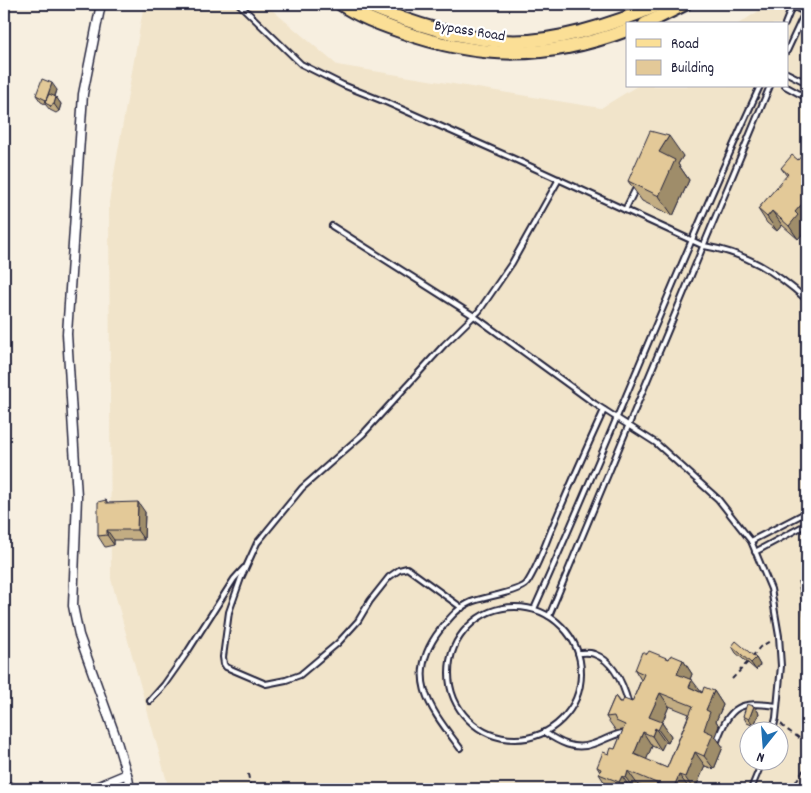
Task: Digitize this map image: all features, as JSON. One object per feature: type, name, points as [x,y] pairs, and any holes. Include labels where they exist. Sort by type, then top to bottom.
[{"type":"main road","name":"Bypass Road","points":[[341,4],[377,23],[416,37],[458,48],[497,53],[540,52],[572,48],[626,30]]},
{"type":"main road","name":"Bypass Road","points":[[365,4],[435,29],[501,41],[534,40],[580,32],[645,11],[660,4]]},
{"type":"main road","points":[[649,22],[685,4]]},
{"type":"street","points":[[102,4],[83,94],[67,334],[77,496],[72,606],[79,635],[114,732],[130,789]]},
{"type":"street","points":[[91,789],[127,774]]},
{"type":"street","points":[[4,785],[15,789]]},
{"type":"lane","points":[[238,4],[301,64],[343,85],[388,103],[704,246],[719,248],[751,259],[802,294],[807,300]]},
{"type":"lane","points":[[786,22],[793,5],[806,10],[788,49]]},
{"type":"lane","points":[[788,74],[807,83]]},
{"type":"lane","points":[[788,87],[807,98]]},
{"type":"lane","points":[[534,609],[571,527],[714,188],[759,88]]},
{"type":"lane","points":[[549,616],[769,88]]},
{"type":"lane","points":[[462,608],[407,568],[399,570],[389,577],[370,601],[358,621],[338,643],[300,675],[266,684],[226,667],[224,664],[223,658],[229,612],[257,543],[302,488],[363,434],[392,401],[479,312],[512,263],[558,179]]},
{"type":"lane","points":[[625,210],[638,185]]},
{"type":"lane","points":[[714,188],[725,194]]},
{"type":"lane","points":[[332,226],[474,316],[604,410],[656,443],[718,499],[751,542],[771,589],[779,636],[781,666],[776,718]]},
{"type":"lane","points":[[802,294],[807,293]]},
{"type":"lane","points":[[460,748],[435,715],[423,687],[425,655],[436,636],[454,613],[470,603],[495,594],[518,590],[525,586],[604,410]]},
{"type":"lane","points":[[751,542],[807,512]]},
{"type":"lane","points":[[755,552],[807,524]]},
{"type":"lane","points":[[150,700],[170,678],[234,579],[248,564]]},
{"type":"lane","points":[[511,606],[534,609],[549,616],[566,630],[577,648],[582,668],[580,690],[571,709],[557,725],[539,736],[518,740],[497,738],[477,729],[462,714],[451,695],[448,674],[450,653],[460,634],[475,619],[492,610],[511,606]]},
{"type":"lane","points":[[578,653],[592,653],[610,666],[623,684],[630,712]]},
{"type":"lane","points":[[717,741],[724,722],[744,705],[755,703],[777,706]]},
{"type":"lane","points":[[544,732],[568,746],[590,746],[622,733]]},
{"type":"lane","points":[[751,789],[759,770]]},
{"type":"path","points":[[732,679],[760,647],[779,636]]},
{"type":"path","points":[[776,718],[785,729],[801,738],[806,745],[807,754]]},
{"type":"path","points":[[791,789],[804,769],[807,760]]},
{"type":"path","points":[[248,774],[251,789]]},
{"type":"shaded area","points":[[144,4],[262,4],[271,9],[337,65],[601,108],[634,88],[788,88],[788,22],[741,22],[770,4],[807,4],[807,789],[169,789],[111,579],[109,202]]},
{"type":"building","points":[[42,79],[52,83],[46,100],[36,95]]},
{"type":"building","points":[[49,94],[56,97],[54,104],[51,106],[45,103]]},
{"type":"building","points":[[650,131],[669,136],[659,152],[675,160],[659,196],[628,181]]},
{"type":"building","points":[[807,149],[807,198],[795,212],[798,215],[789,226],[772,211],[767,217],[758,209],[788,174],[781,168],[792,155],[798,160]]},
{"type":"building","points":[[106,500],[106,503],[138,502],[137,530],[107,530],[107,535],[98,536],[98,502]]},
{"type":"building","points":[[807,580],[807,630],[798,582]]},
{"type":"building","points":[[736,641],[756,658],[751,663],[732,646]]},
{"type":"building","points":[[649,651],[669,659],[671,655],[683,660],[677,674],[692,680],[689,687],[702,693],[704,687],[714,691],[706,710],[710,712],[704,730],[713,734],[704,756],[695,752],[685,777],[679,775],[673,789],[659,789],[661,785],[628,771],[626,778],[622,776],[619,782],[599,774],[601,769],[597,767],[603,752],[609,754],[611,748],[615,749],[625,725],[616,721],[614,716],[606,717],[615,696],[619,702],[622,702],[624,699],[632,702],[644,674],[635,670],[642,652],[647,654]],"holes":[[[660,693],[693,706],[667,768],[634,754],[643,732],[652,736],[655,728],[658,730],[662,722],[649,717]]]},
{"type":"building","points":[[747,704],[754,706],[749,719],[743,716]]}]
